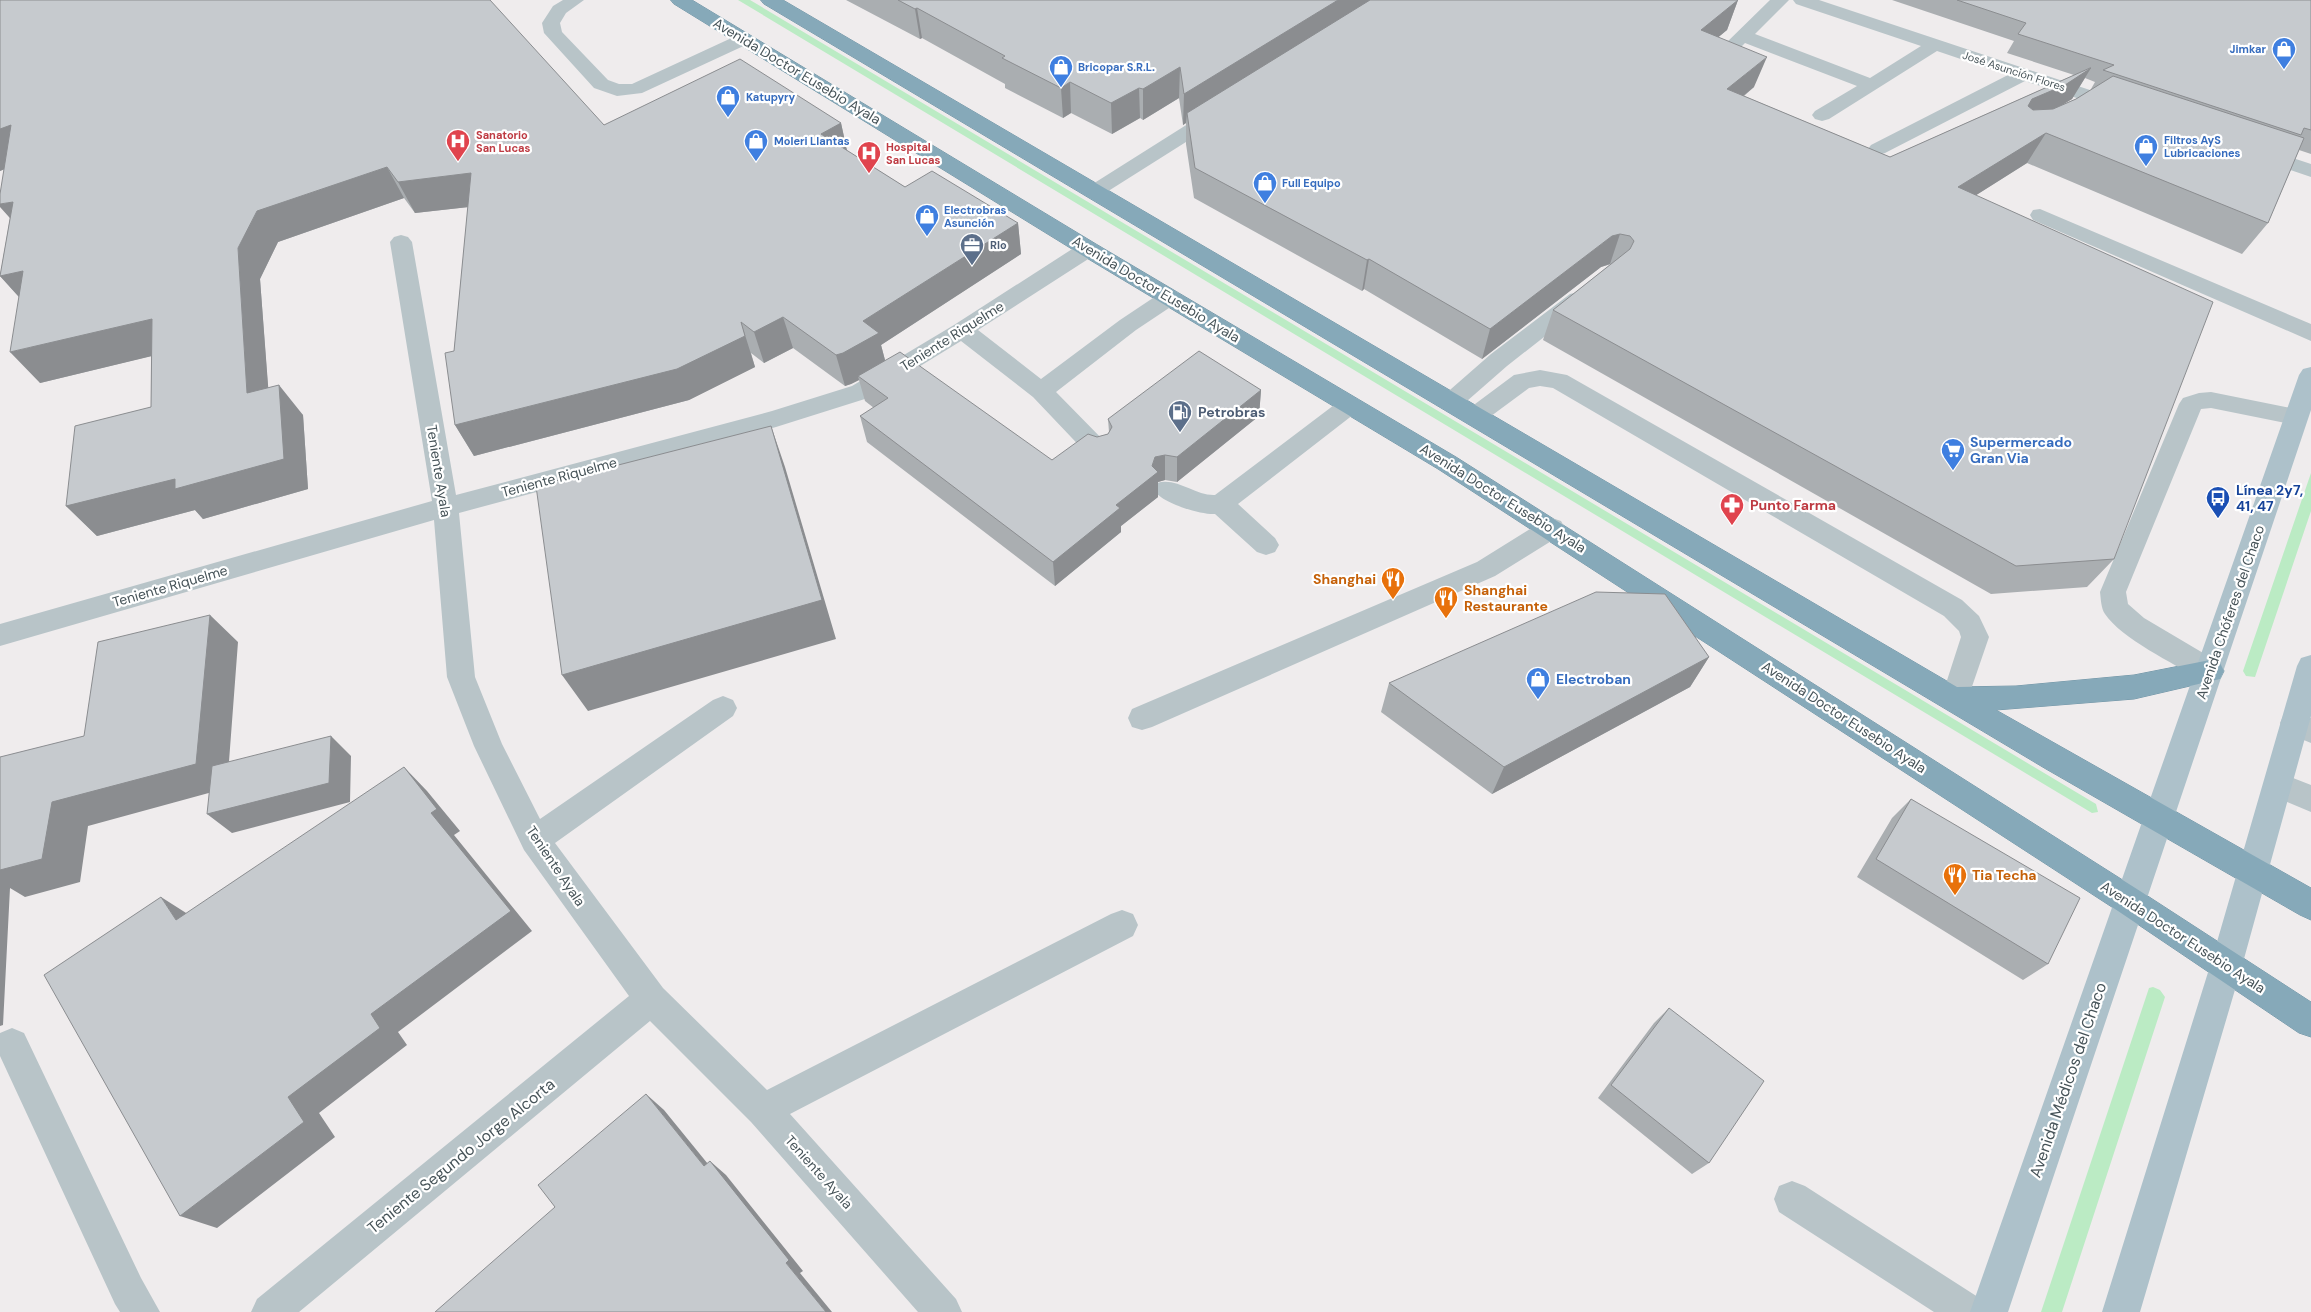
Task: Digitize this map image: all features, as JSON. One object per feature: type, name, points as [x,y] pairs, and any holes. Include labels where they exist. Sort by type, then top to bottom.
[{"type":"highway","name":"Avenida Doctor Eusebio Ayala","points":[[680,0],[1088,249],[1350,404],[1552,528],[2311,1021]]},
{"type":"highway","points":[[770,0],[2159,819],[2254,870],[2311,904]]},
{"type":"highway","points":[[1955,699],[2016,698],[2134,687],[2210,671]]},
{"type":"main road","name":"Avenida Chóferes del Chaco","points":[[2148,849],[2311,375]]},
{"type":"main road","points":[[2121,1312],[2226,966],[2278,785],[2303,727],[2311,666]]},
{"type":"main road","name":"Avenida Médicos del Chaco","points":[[1989,1312],[2148,849]]},
{"type":"street","points":[[575,0],[559,10],[551,23],[552,33],[601,84],[617,90],[635,89],[744,39]]},
{"type":"street","points":[[1721,56],[1780,0]]},
{"type":"street","name":"José Asunción Flores","points":[[1802,0],[2137,112]]},
{"type":"street","points":[[1743,36],[1872,85]]},
{"type":"street","points":[[1822,115],[1934,44]]},
{"type":"street","points":[[1878,148],[2024,74]]},
{"type":"street","points":[[2069,111],[2091,97]]},
{"type":"street","points":[[1095,191],[1230,106]]},
{"type":"street","points":[[2238,146],[2311,171]]},
{"type":"street","points":[[2040,215],[2311,333]]},
{"type":"street","name":"Teniente Ayala","points":[[401,242],[446,507],[461,677],[488,746],[535,840],[651,999],[763,1110],[943,1312]]},
{"type":"street","name":"Teniente Riquelme","points":[[0,635],[446,507],[776,419],[860,392],[962,330],[1088,249]]},
{"type":"street","points":[[1451,402],[1500,360],[1596,285]]},
{"type":"street","points":[[1042,391],[1128,325],[1170,297]]},
{"type":"street","points":[[962,330],[1042,391],[1100,451]]},
{"type":"street","points":[[1475,416],[1522,382],[1540,378],[1559,381],[1953,608],[1969,624],[1975,637],[1955,699]]},
{"type":"street","points":[[2210,671],[2134,626],[2115,608],[2113,592],[2191,404],[2199,400],[2211,400],[2296,417]]},
{"type":"street","points":[[1166,490],[1206,506],[1221,504],[1350,404]]},
{"type":"street","points":[[1221,504],[1266,544]]},
{"type":"street","points":[[1142,718],[1486,569],[1552,528]]},
{"type":"street","points":[[535,840],[723,708]]},
{"type":"street","points":[[2278,785],[2311,800]]},
{"type":"street","points":[[763,1110],[1122,925]]},
{"type":"street","name":"Teniente Segundo Jorge Alcorta","points":[[270,1312],[651,999]]},
{"type":"street","points":[[12,1045],[128,1291],[141,1312]]},
{"type":"street","points":[[1792,1198],[1968,1312]]},
{"type":"green space","points":[[738,0],[750,0],[2096,804],[2098,812],[2092,813]]},
{"type":"green space","points":[[2311,473],[2311,511],[2255,677],[2246,676],[2243,671]]},
{"type":"green space","points":[[2153,987],[2160,990],[2165,997],[2062,1312],[2041,1312],[2149,988]]},
{"type":"building","points":[[0,0],[490,0],[604,125],[740,59],[841,123],[821,134],[905,187],[932,171],[1018,223],[863,321],[879,333],[843,353],[836,355],[783,317],[754,332],[741,322],[745,336],[677,369],[455,425],[445,353],[454,351],[471,173],[398,182],[387,167],[257,211],[238,248],[247,393],[279,385],[284,459],[175,489],[175,479],[66,506],[75,426],[151,407],[152,319],[10,352],[23,271],[0,276],[13,202],[0,204],[11,125],[0,129]]},
{"type":"building","points":[[898,0],[1338,0],[1184,94],[1180,67],[1143,89],[1139,88],[1111,103],[1070,82],[1061,88],[1002,58],[1005,56],[917,8],[915,9]]},
{"type":"building","points":[[1370,0],[1738,0],[1701,30],[1767,57],[1727,89],[1890,157],[2090,68],[2065,85],[2032,99],[2028,106],[2033,110],[2053,109],[2076,99],[2113,76],[2304,138],[2268,223],[2046,133],[1958,187],[2213,302],[2114,559],[2016,566],[1553,310],[1630,249],[1634,241],[1630,236],[1620,234],[1612,236],[1490,329],[1369,259],[1367,260],[1195,168],[1187,113]]},
{"type":"building","points":[[1957,0],[2311,0],[2311,130],[2304,128],[2301,135],[2103,70],[2114,65],[2018,34],[2026,23]]},
{"type":"building","points":[[1199,351],[1261,390],[1177,457],[1165,455],[1155,457],[1152,466],[1158,472],[1116,505],[1120,508],[1053,562],[860,416],[888,398],[858,376],[900,352],[1052,460],[1088,434],[1097,437],[1108,434],[1112,427],[1108,419]]},
{"type":"building","points":[[771,426],[822,600],[562,675],[536,486]]},
{"type":"building","name":"Electroban","points":[[1596,592],[1665,594],[1709,657],[1504,767],[1389,683]]},
{"type":"building","points":[[210,615],[196,764],[52,802],[42,859],[0,870],[0,757],[84,736],[98,642]]},
{"type":"building","points":[[331,736],[329,783],[207,814],[212,766]]},
{"type":"building","points":[[404,767],[437,809],[431,813],[511,911],[371,1014],[380,1028],[288,1097],[304,1122],[180,1216],[44,975],[161,897],[176,920]]},
{"type":"building","points":[[1911,799],[2080,898],[2048,964],[1876,859]]},
{"type":"building","points":[[1669,1008],[1764,1081],[1709,1163],[1611,1085]]},
{"type":"building","points":[[646,1094],[704,1166],[710,1161],[789,1260],[786,1263],[826,1312],[435,1312],[555,1207],[538,1185]]},
{"type":"place","name":"Jimkar","points":[[2284,70]]},
{"type":"place","name":"Bricopar S.R.L.","points":[[1061,88]]},
{"type":"place","name":"Katupyry","points":[[728,118]]},
{"type":"place","name":"Sanatorio San Lucas","points":[[458,162]]},
{"type":"place","name":"Moleri Llantas","points":[[756,162]]},
{"type":"place","name":"Filtros AyS Lubricaciones","points":[[2146,167]]},
{"type":"place","name":"Hospital San Lucas","points":[[869,174]]},
{"type":"place","name":"Full Equipo","points":[[1265,204]]},
{"type":"place","name":"Electrobras Asunción","points":[[927,237]]},
{"type":"place","name":"RIo","points":[[972,266]]},
{"type":"place","name":"Petrobras","points":[[1180,433]]},
{"type":"place","name":"Supermercado Gran Via","points":[[1953,471]]},
{"type":"place","name":"Línea 2y7, 41, 47","points":[[2218,519]]},
{"type":"place","name":"Punto Farma","points":[[1732,526]]},
{"type":"place","name":"Shanghai","points":[[1393,600]]},
{"type":"place","name":"Shanghai Restaurante","points":[[1446,619]]},
{"type":"place","name":"Electroban","points":[[1538,700]]},
{"type":"place","name":"Tia Techa","points":[[1955,896]]}]
